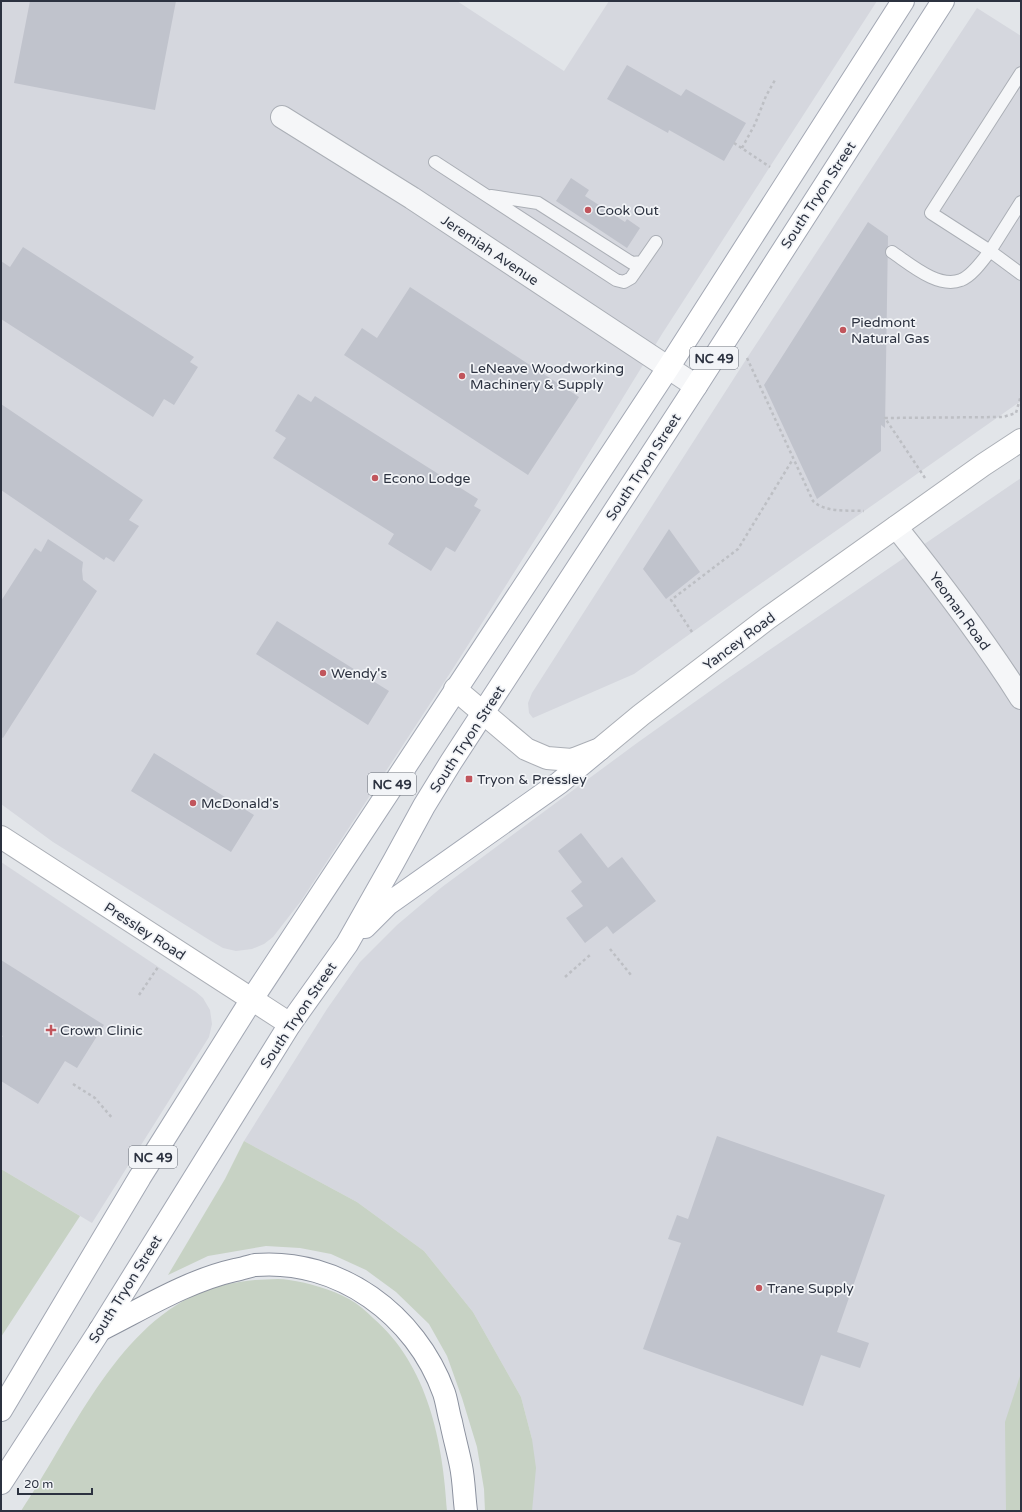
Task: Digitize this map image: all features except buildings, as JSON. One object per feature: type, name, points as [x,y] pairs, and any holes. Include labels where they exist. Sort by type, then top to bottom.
[{"type":"main road","name":"NC 49","points":[[1,1410],[136,1184],[252,999],[668,368],[903,1]]},
{"type":"main road","name":"South Tryon Street","points":[[1,1483],[100,1330],[290,1024],[347,944],[424,806],[483,713],[696,386],[943,1]]},
{"type":"main road","name":"Yancey Road","points":[[455,689],[526,749],[548,758],[572,760],[600,749],[768,618],[983,465],[1021,440]]},
{"type":"main road","points":[[347,944],[388,904],[559,783],[600,749]]},
{"type":"main road","name":"Pressley Road","points":[[1,837],[290,1024]]},
{"type":"main road","points":[[100,1330],[181,1289],[209,1277],[255,1266],[289,1265],[315,1270],[353,1285],[377,1301],[405,1327],[427,1358],[444,1393],[462,1467],[466,1511]]},
{"type":"street","name":"Jeremiah Avenue","points":[[282,117],[412,198],[696,386]]},
{"type":"street","name":"Yeoman Road","points":[[896,527],[940,582],[1001,666],[1021,698]]},
{"type":"lane","points":[[1021,74],[931,213],[990,251],[1021,274]]},
{"type":"lane","points":[[435,162],[616,280],[624,282],[631,278],[656,242]]},
{"type":"lane","points":[[486,195],[538,203],[632,263],[642,262]]},
{"type":"lane","points":[[892,252],[927,275],[942,282],[961,280],[976,269],[990,251],[1021,202]]},
{"type":"path","points":[[742,148],[755,124],[766,96],[775,80]]},
{"type":"path","points":[[734,143],[772,168]]},
{"type":"path","points":[[747,358],[813,501],[818,506],[825,508],[864,511]]},
{"type":"path","points":[[925,478],[885,418],[1003,417],[1016,413],[1021,395]]},
{"type":"path","points":[[692,632],[671,600],[738,549],[793,459]]},
{"type":"path","points":[[610,949],[631,975]]},
{"type":"path","points":[[565,977],[590,955]]},
{"type":"path","points":[[139,995],[158,967]]},
{"type":"path","points":[[73,1084],[95,1098],[113,1119]]},
{"type":"shaded area","points":[[1,1],[457,1],[564,71],[609,1],[877,1],[662,334],[557,505],[454,667],[301,901],[273,937],[264,944],[252,949],[236,951],[223,948],[53,842],[1,804]]},
{"type":"shaded area","points":[[977,8],[1021,36],[1021,401],[634,674],[533,718],[529,713],[528,703],[532,693],[747,358]]},
{"type":"shaded area","points":[[1021,478],[1021,1511],[532,1511],[532,1439],[521,1397],[473,1312],[424,1251],[357,1202],[244,1141],[327,1009],[360,962],[397,925],[442,887],[637,743],[727,679]]},
{"type":"shaded area","points":[[1,862],[196,992],[203,998],[210,1010],[212,1024],[209,1037],[92,1223],[1,1169]]},
{"type":"green space","points":[[244,1141],[357,1202],[424,1251],[473,1312],[521,1397],[532,1439],[536,1468],[532,1511],[485,1511],[484,1489],[477,1447],[447,1356],[429,1324],[396,1292],[366,1270],[331,1254],[300,1248],[266,1246],[208,1256],[168,1275],[225,1179]]},
{"type":"green space","points":[[1,1169],[80,1216],[1,1337]]},
{"type":"green space","points":[[255,1280],[289,1280],[335,1292],[356,1303],[392,1337],[407,1358],[420,1382],[429,1406],[441,1458],[447,1511],[21,1511],[96,1388],[118,1359],[142,1332],[169,1310],[199,1293],[227,1284]]},
{"type":"green space","points":[[1021,1373],[1021,1511],[1006,1511],[1005,1422]]},
{"type":"place","name":"Cook Out","points":[[588,210]]},
{"type":"place","name":"Piedmont Natural Gas","points":[[843,330]]},
{"type":"place","name":"LeNeave Woodworking Machinery & Supply","points":[[462,376]]},
{"type":"place","name":"Econo Lodge","points":[[375,478]]},
{"type":"place","name":"Wendy's","points":[[323,673]]},
{"type":"place","name":"Tryon & Pressley","points":[[469,779]]},
{"type":"place","name":"McDonald's","points":[[193,803]]},
{"type":"place","name":"Crown Clinic","points":[[51,1030]]},
{"type":"place","name":"Trane Supply","points":[[759,1288]]}]
